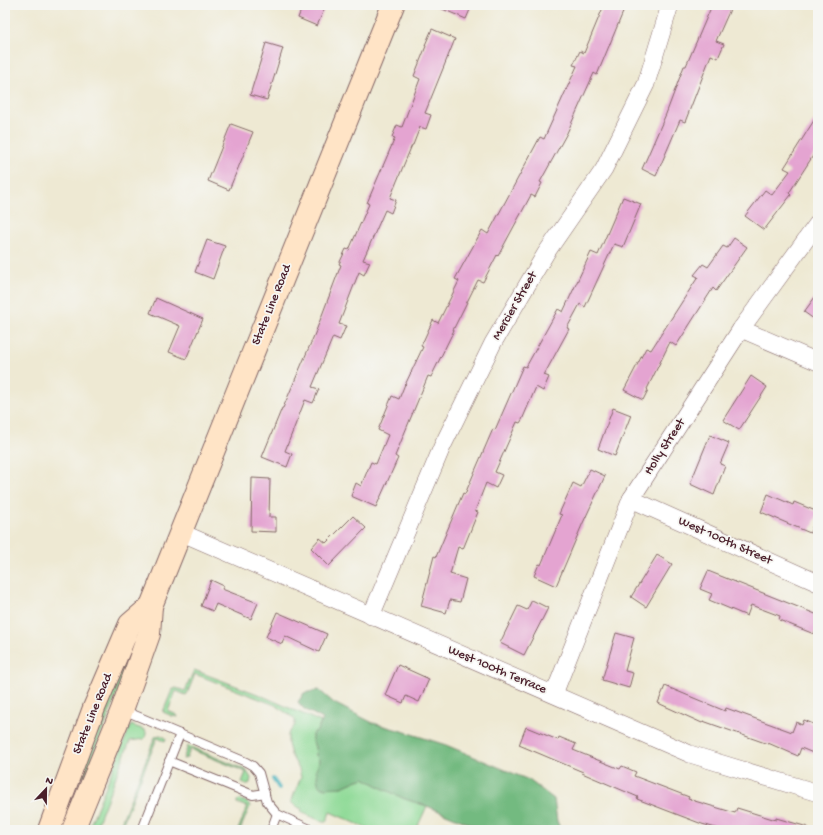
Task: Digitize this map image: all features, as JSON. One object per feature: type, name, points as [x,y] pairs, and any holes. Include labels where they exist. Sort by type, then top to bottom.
[{"type":"main road","name":"State Line Road","points":[[73,830],[122,710],[150,634],[151,606],[393,5]]},
{"type":"main road","name":"State Line Road","points":[[49,830],[94,708],[130,624],[151,606]]},
{"type":"street","name":"Mercier Street","points":[[371,616],[442,447],[493,343],[546,253],[604,169],[646,84],[670,5]]},
{"type":"street","name":"Holly Street","points":[[554,694],[631,499],[741,329],[818,223]]},
{"type":"street","points":[[741,329],[818,362]]},
{"type":"street","name":"West 100th Street","points":[[631,499],[818,583]]},
{"type":"street","name":"West 100th Terrace","points":[[180,532],[690,754],[818,793]]},
{"type":"lane","points":[[122,710],[253,766],[258,773],[267,802],[278,814],[312,830]]},
{"type":"lane","points":[[142,830],[180,734]]},
{"type":"lane","points":[[170,761],[254,795],[265,793]]},
{"type":"lane","points":[[271,830],[278,814]]},
{"type":"green space","points":[[137,631],[140,633],[85,777],[81,776],[87,754]]},
{"type":"green space","points":[[194,670],[260,695],[321,722],[317,731],[312,735],[316,755],[319,760],[316,770],[320,786],[342,787],[364,778],[405,799],[427,806],[416,830],[371,830],[330,812],[327,821],[323,822],[301,812],[302,809],[295,806],[291,802],[301,777],[299,769],[291,755],[288,744],[288,734],[295,725],[295,719],[275,705],[195,674],[186,695],[176,691],[168,711],[177,715],[178,717],[163,712],[172,690],[176,688],[185,691]]},
{"type":"green space","points":[[319,690],[334,703],[373,723],[446,745],[529,780],[554,799],[557,821],[561,830],[484,830],[427,806],[405,799],[364,778],[342,787],[321,788],[318,783],[316,770],[319,760],[316,755],[312,735],[317,731],[323,719],[304,709],[298,702],[304,693]]},
{"type":"green space","points":[[131,725],[145,730],[145,737],[144,739],[130,741],[95,830],[88,830],[129,729]]},
{"type":"green space","points":[[160,735],[166,738],[165,741],[157,738],[120,830],[118,830],[155,737]]},
{"type":"green space","points":[[188,746],[246,770],[251,778],[250,783],[246,785],[242,782],[246,772],[190,749],[187,758],[183,759]]},
{"type":"green space","points":[[240,800],[247,802],[250,806],[240,830],[238,830],[247,807],[237,803],[237,801]]},
{"type":"building","points":[[303,5],[326,5],[317,26],[298,18]]},
{"type":"building","points":[[433,5],[472,5],[466,19]]},
{"type":"building","points":[[604,5],[626,5],[597,75],[594,73],[567,133],[540,182],[542,183],[535,197],[531,195],[483,282],[478,280],[431,377],[428,376],[395,456],[398,458],[376,507],[351,496],[356,483],[361,486],[371,462],[376,464],[388,435],[378,430],[392,396],[399,399],[423,347],[421,346],[433,320],[438,323],[459,281],[455,279],[482,230],[488,234],[540,137],[544,139],[577,66],[573,65],[580,51],[584,53]]},
{"type":"building","points":[[712,5],[732,5],[716,41],[724,44],[718,58],[711,55],[685,122],[680,120],[656,176],[642,169],[666,114],[684,66],[686,66]]},
{"type":"building","points":[[432,29],[455,39],[425,113],[431,115],[426,129],[420,127],[390,198],[396,200],[391,213],[385,210],[363,260],[370,262],[364,275],[359,272],[339,324],[346,326],[340,340],[333,337],[312,387],[319,389],[313,403],[305,400],[285,451],[292,454],[287,467],[262,457],[316,331],[341,265],[339,264],[346,249],[349,250],[369,204],[367,203],[395,138],[392,137],[397,125],[402,127],[420,79],[414,76]]},
{"type":"building","points":[[266,43],[283,48],[267,100],[250,95]]},
{"type":"building","points":[[818,114],[818,148],[789,193],[791,195],[764,230],[745,216],[765,190],[772,195],[790,171],[784,168]]},
{"type":"building","points":[[231,124],[253,132],[229,190],[208,181]]},
{"type":"building","points":[[623,197],[641,204],[623,247],[614,244],[585,307],[580,304],[567,328],[569,329],[544,375],[549,377],[543,391],[536,387],[522,420],[520,423],[517,422],[495,472],[502,475],[496,488],[486,483],[475,511],[478,512],[463,549],[458,547],[450,574],[466,579],[460,602],[450,600],[446,613],[421,606],[434,556],[436,557],[463,493],[465,494],[493,429],[495,430],[523,366],[526,367],[558,309],[563,312],[591,252],[598,255]]},
{"type":"building","points":[[734,238],[747,247],[716,291],[713,288],[676,346],[670,342],[643,400],[624,390],[646,348],[651,350],[698,277],[694,275],[703,264],[708,267],[723,246],[727,248]]},
{"type":"building","points":[[207,240],[225,246],[213,279],[195,272]]},
{"type":"building","points":[[818,293],[818,322],[804,312]]},
{"type":"building","points":[[156,298],[203,319],[186,359],[169,352],[180,326],[150,313]]},
{"type":"building","points":[[751,376],[767,387],[739,430],[723,420]]},
{"type":"building","points":[[613,408],[631,415],[615,456],[598,449]]},
{"type":"building","points":[[710,435],[729,443],[720,464],[725,466],[714,495],[690,484]]},
{"type":"building","points":[[590,469],[605,476],[556,586],[534,576],[539,564],[541,565],[562,515],[559,514],[573,483],[581,487]]},
{"type":"building","points":[[252,478],[270,479],[269,517],[276,517],[276,532],[251,531]]},
{"type":"building","points":[[768,494],[793,505],[794,502],[818,512],[810,533],[761,512]]},
{"type":"building","points":[[353,516],[366,528],[329,566],[311,548],[320,538],[326,543]]},
{"type":"building","points":[[657,555],[672,564],[646,607],[631,597]]},
{"type":"building","points":[[708,571],[818,615],[818,624],[814,634],[779,620],[780,616],[751,605],[747,616],[709,600],[712,594],[700,589]]},
{"type":"building","points":[[211,580],[224,586],[222,589],[258,603],[251,619],[216,604],[213,611],[201,606]]},
{"type":"building","points":[[532,600],[548,608],[524,655],[500,643],[518,606],[527,610]]},
{"type":"building","points":[[277,612],[327,634],[319,652],[285,636],[282,644],[266,637]]},
{"type":"building","points":[[616,633],[634,638],[625,671],[633,673],[629,688],[602,680]]},
{"type":"building","points":[[398,665],[429,679],[419,702],[406,696],[403,703],[385,695]]},
{"type":"building","points":[[665,686],[725,711],[726,708],[792,732],[796,722],[802,725],[804,720],[818,726],[818,743],[813,753],[801,748],[798,756],[768,743],[703,721],[702,723],[658,703]]},
{"type":"building","points":[[526,727],[558,740],[559,737],[576,744],[573,750],[620,769],[622,766],[636,772],[634,776],[689,797],[688,799],[735,813],[737,808],[776,820],[776,818],[808,827],[807,830],[723,830],[702,824],[637,799],[638,797],[519,745]]},
{"type":"waterway","points":[[273,779],[279,788]]}]
